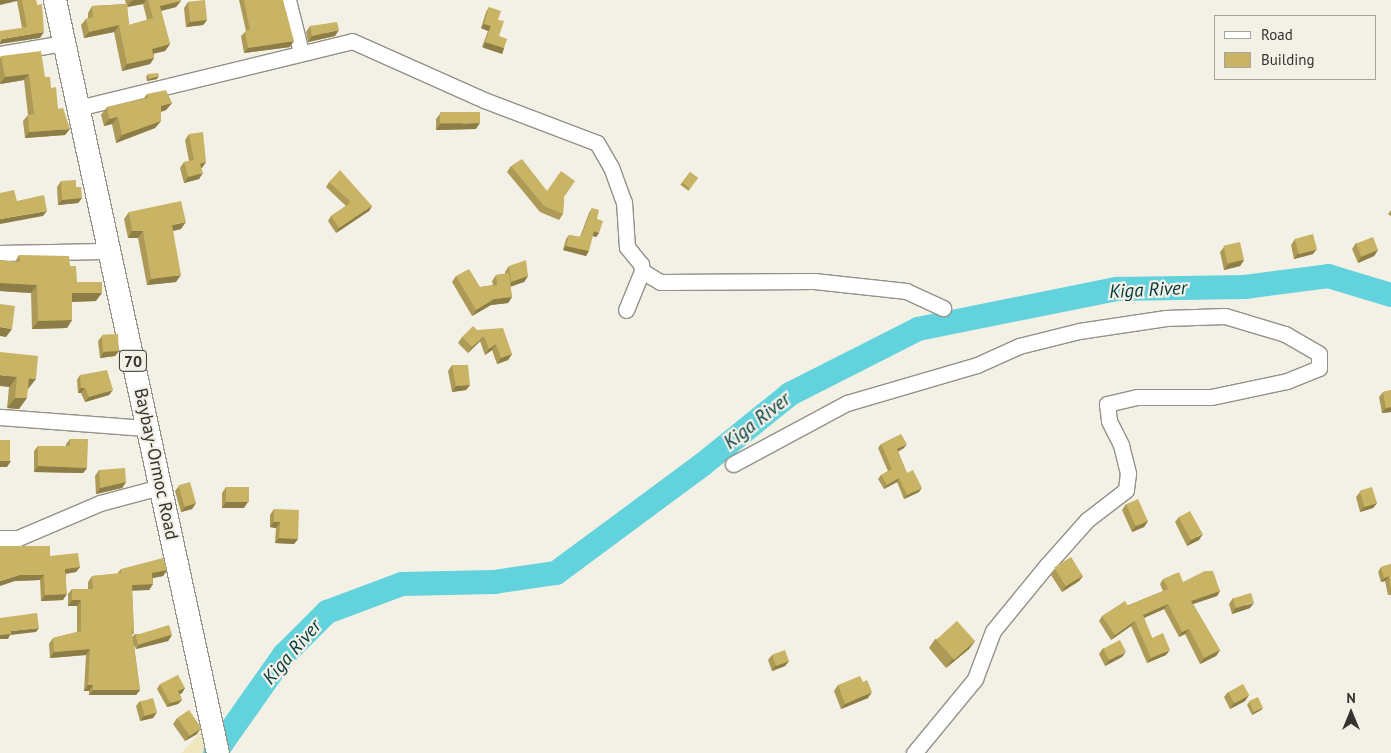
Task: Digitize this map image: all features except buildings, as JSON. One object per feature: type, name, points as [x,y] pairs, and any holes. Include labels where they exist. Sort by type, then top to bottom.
[{"type":"highway","name":"Baybay-Ormoc Road","points":[[55,0],[218,753]]},
{"type":"street","points":[[288,0],[301,52]]},
{"type":"street","points":[[78,108],[352,41],[484,100],[597,143],[611,167],[624,202],[627,247],[641,264],[642,272],[626,310]]},
{"type":"street","points":[[0,54],[64,43]]},
{"type":"street","points":[[0,253],[109,251]]},
{"type":"street","points":[[642,272],[660,282],[814,280],[906,291],[943,308]]},
{"type":"street","points":[[733,464],[847,403],[977,365],[1019,346],[1078,331],[1166,318],[1225,316],[1285,334],[1320,354],[1319,368],[1288,381],[1211,396],[1138,397],[1107,404],[1109,421],[1121,445],[1128,473],[1126,490],[1087,520],[993,631],[974,679],[914,753]]},
{"type":"street","points":[[0,417],[148,428]]},
{"type":"street","points":[[0,538],[18,538],[100,503],[160,488]]},
{"type":"sand","points":[[218,728],[211,753],[181,753],[200,733]]},
{"type":"waterway","name":"Kiga River","points":[[215,753],[284,655],[327,612],[402,584],[494,582],[556,573],[702,465],[790,394],[918,329],[1117,289],[1245,287],[1328,276],[1391,295]]}]
